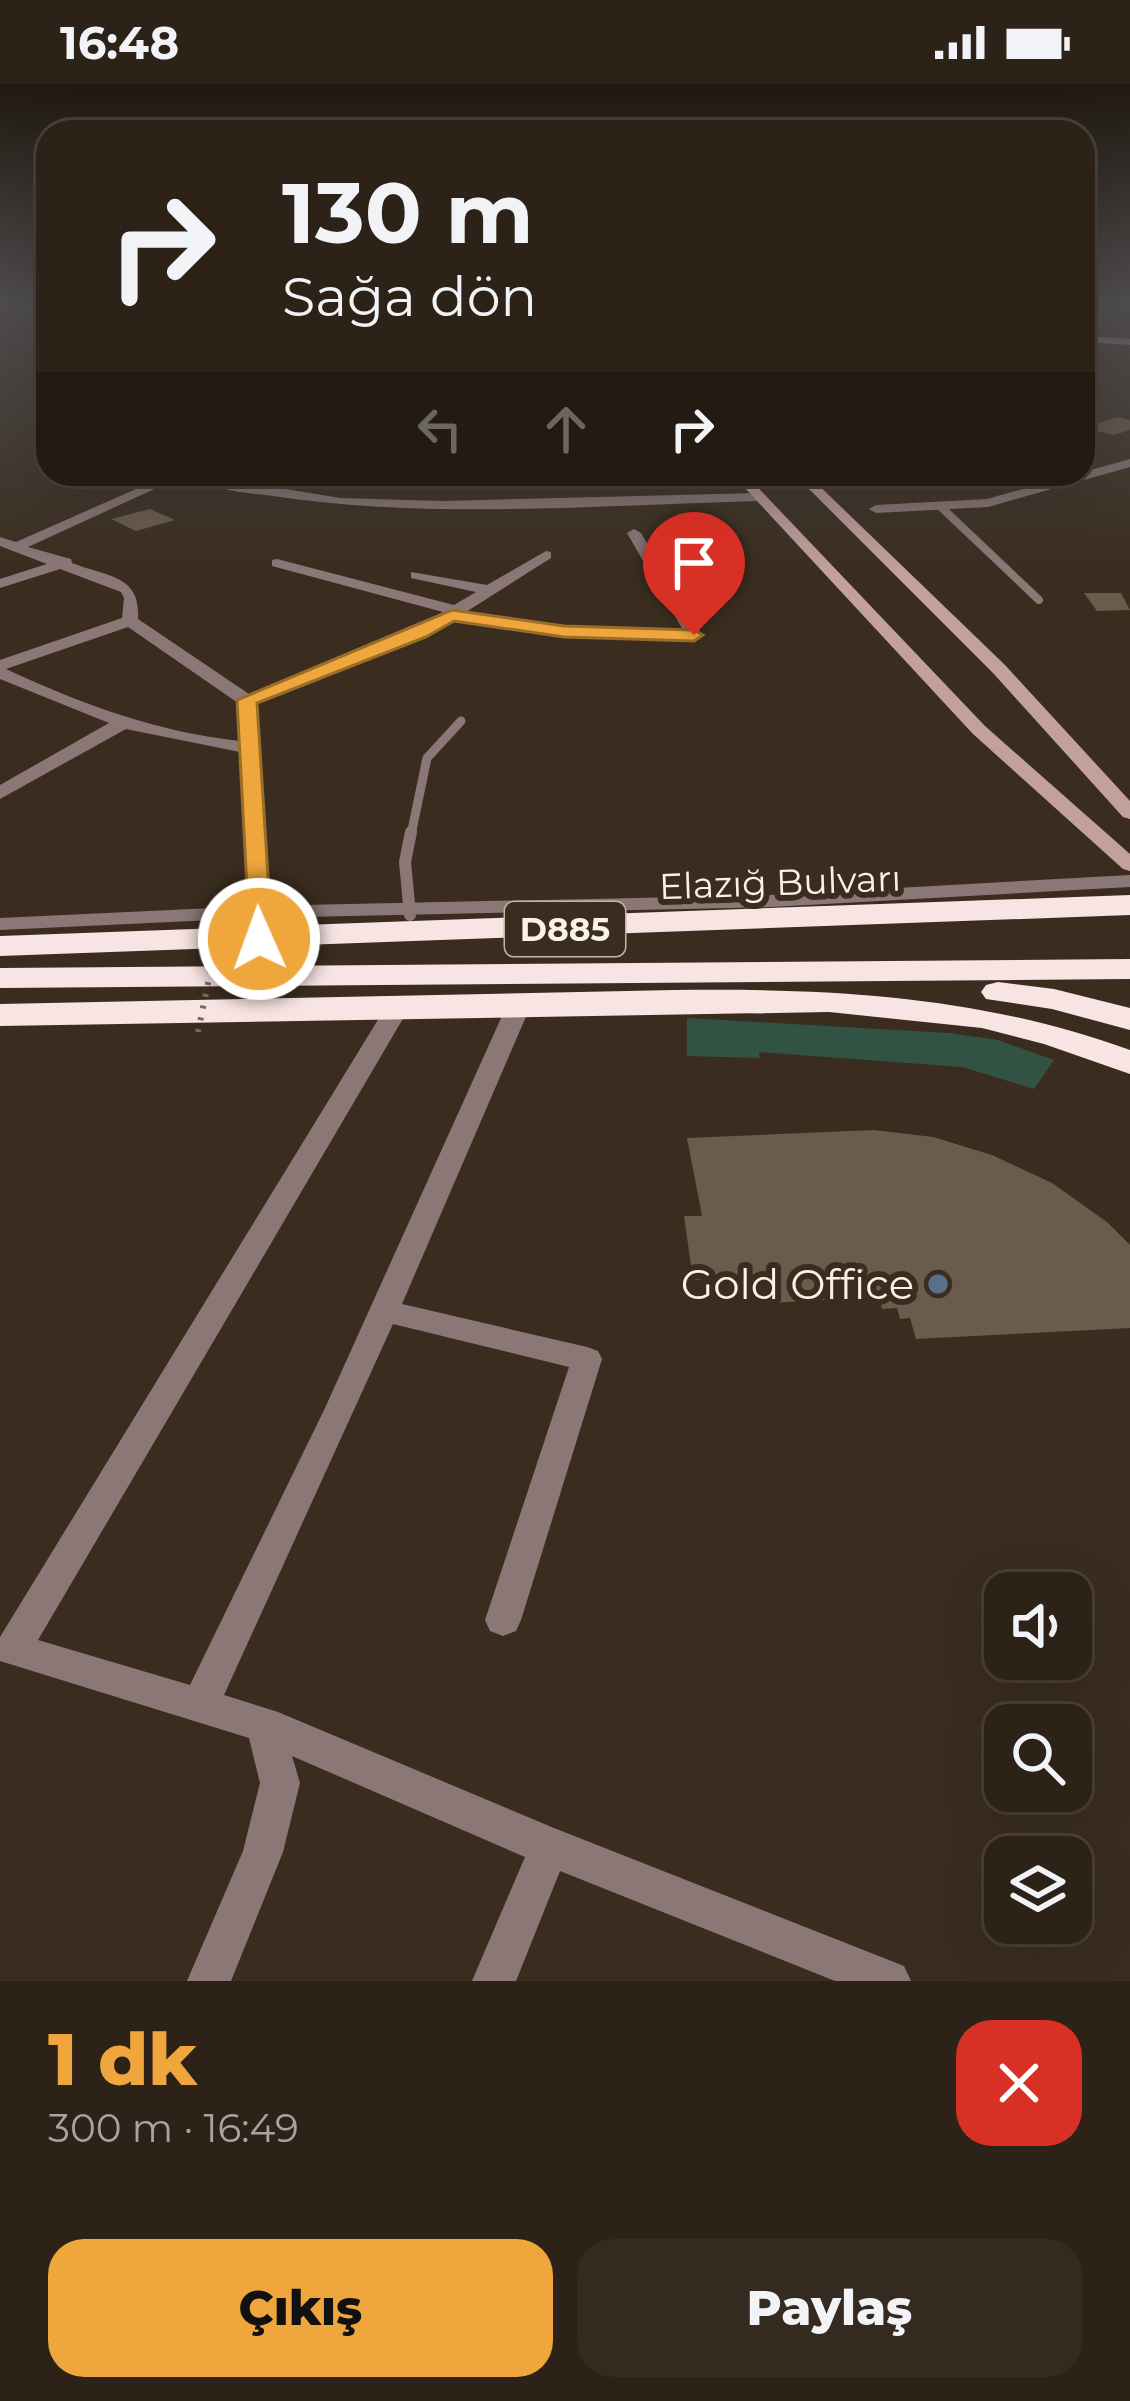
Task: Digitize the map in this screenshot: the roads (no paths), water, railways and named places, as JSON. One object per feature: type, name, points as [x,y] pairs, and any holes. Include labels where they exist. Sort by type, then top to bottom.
[{"type":"highway","name":"Elazığ Bulvarı","points":[[0,946],[259,925],[1130,905]]},
{"type":"highway","name":"D885","points":[[0,978],[1130,969]]},
{"type":"highway","points":[[810,972],[1054,999],[1130,1019]]},
{"type":"highway","points":[[0,1015],[775,998],[974,1013],[1039,1030],[1130,1063]]},
{"type":"main road","points":[[749,486],[979,730],[1130,865]]},
{"type":"main road","points":[[812,486],[999,669],[1130,813]]},
{"type":"street","points":[[1095,474],[1130,464]]},
{"type":"street","points":[[20,546],[154,486]]},
{"type":"street","points":[[228,486],[340,502],[485,504],[759,497]]},
{"type":"street","points":[[876,509],[942,508],[1011,499],[1055,486]]},
{"type":"street","points":[[277,563],[455,613],[564,631],[694,635],[634,533]]},
{"type":"street","points":[[0,542],[66,562],[126,589],[132,598],[130,621]]},
{"type":"street","points":[[247,700],[419,633],[546,555]]},
{"type":"street","points":[[0,584],[66,562]]},
{"type":"street","points":[[416,575],[490,590]]},
{"type":"street","points":[[130,621],[247,700]]},
{"type":"street","points":[[4,677],[130,621]]},
{"type":"street","points":[[4,677],[123,723],[203,744],[250,748]]},
{"type":"street","points":[[247,700],[259,925]]},
{"type":"street","points":[[0,794],[123,723]]},
{"type":"street","points":[[398,1005],[7,1654],[201,1702],[265,1725],[550,1847],[889,1981]]},
{"type":"street","points":[[201,1702],[384,1311],[519,1005]]},
{"type":"street","points":[[384,1311],[587,1359],[503,1620]]},
{"type":"street","points":[[208,1981],[263,1852],[280,1783],[265,1725]]},
{"type":"street","points":[[494,1981],[550,1847]]},
{"type":"lane","points":[[942,508],[1039,600]]},
{"type":"lane","points":[[461,721],[427,758],[405,862],[411,923],[1130,881]]},
{"type":"lane","points":[[0,924],[259,925]]},
{"type":"place","name":"Gold Office","points":[[938,1284]]}]
